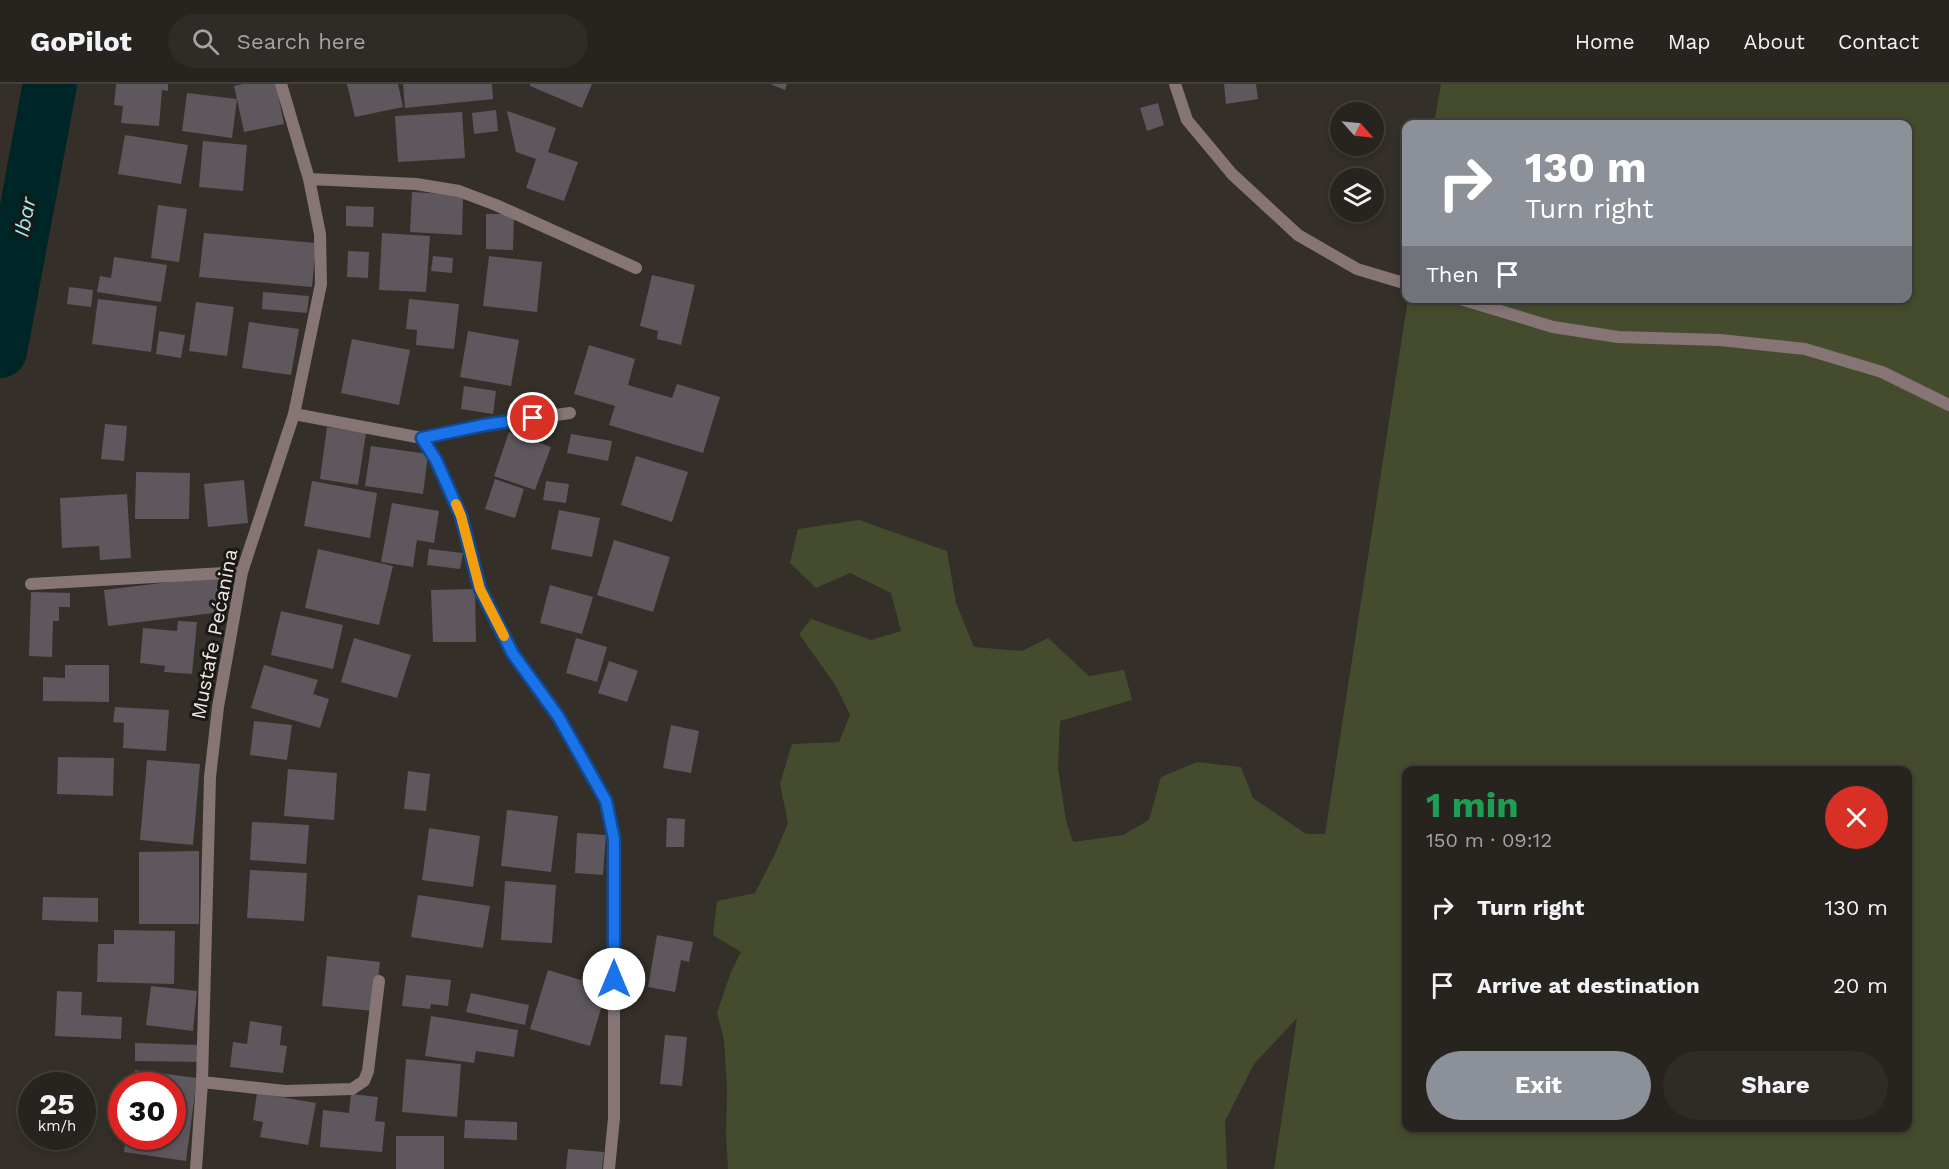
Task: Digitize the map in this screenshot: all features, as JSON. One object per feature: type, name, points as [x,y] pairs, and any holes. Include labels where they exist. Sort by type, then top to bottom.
[{"type":"street","name":"Mustafe Pećanina","points":[[196,1169],[202,1082],[210,777],[218,707],[242,572],[294,414],[321,284],[320,234],[309,179],[281,84]]},
{"type":"street","points":[[1175,84],[1187,120],[1232,174],[1298,234],[1357,269],[1402,282]]},
{"type":"street","points":[[309,179],[416,184],[459,191],[496,205],[636,268]]},
{"type":"street","points":[[1473,303],[1552,327],[1618,337],[1720,340],[1805,349],[1882,372],[1949,405]]},
{"type":"street","points":[[294,414],[422,438],[484,425],[570,413]]},
{"type":"street","points":[[422,438],[436,460],[461,516],[480,589],[513,654],[558,716],[606,801],[614,839],[614,1118],[609,1169]]},
{"type":"street","points":[[31,584],[242,572]]},
{"type":"street","points":[[202,1082],[285,1091],[352,1089],[364,1082],[368,1071],[379,981]]},
{"type":"green space","points":[[1441,84],[1949,84],[1949,1169],[1274,1169],[1297,1018],[1254,1064],[1225,1121],[1227,1169],[728,1169],[724,1040],[717,1013],[731,972],[741,952],[713,935],[717,901],[755,893],[774,856],[788,823],[780,784],[792,744],[839,742],[850,715],[836,686],[799,634],[811,619],[871,640],[901,631],[891,593],[850,573],[816,588],[790,563],[798,529],[859,520],[947,551],[956,603],[974,647],[1022,651],[1048,638],[1089,676],[1124,670],[1132,700],[1060,721],[1058,768],[1066,820],[1073,842],[1123,835],[1149,820],[1161,777],[1197,762],[1241,767],[1253,798],[1306,834],[1325,834],[1407,303],[1912,303],[1912,120],[1435,120]]},
{"type":"building","points":[[116,84],[168,84],[168,91],[162,90],[159,126],[121,123],[123,106],[114,105]]},
{"type":"building","points":[[276,84],[284,124],[244,132],[234,86]]},
{"type":"building","points":[[347,84],[398,84],[403,107],[355,117]]},
{"type":"building","points":[[403,84],[492,84],[493,99],[405,108]]},
{"type":"building","points":[[530,84],[592,84],[582,108],[530,86]]},
{"type":"building","points":[[770,84],[787,84],[785,90]]},
{"type":"building","points":[[1224,84],[1256,84],[1258,99],[1226,104]]},
{"type":"building","points":[[187,93],[237,99],[232,138],[182,131]]},
{"type":"building","points":[[1158,103],[1164,125],[1147,131],[1140,108]]},
{"type":"building","points":[[496,110],[498,131],[474,134],[472,113]]},
{"type":"building","points":[[507,111],[556,128],[548,152],[578,162],[564,201],[526,188],[536,159],[516,152]]},
{"type":"building","points":[[462,112],[465,158],[398,162],[395,116]]},
{"type":"building","points":[[125,135],[188,145],[181,184],[118,174]]},
{"type":"building","points":[[203,141],[247,145],[243,191],[199,187]]},
{"type":"building","points":[[412,192],[463,195],[462,235],[410,232]]},
{"type":"building","points":[[158,205],[187,209],[179,262],[151,258]]},
{"type":"building","points":[[346,206],[374,207],[373,227],[346,226]]},
{"type":"building","points":[[486,214],[514,214],[513,250],[486,249]]},
{"type":"building","points":[[204,233],[316,243],[312,287],[199,277]]},
{"type":"building","points":[[382,233],[430,236],[426,292],[379,290]]},
{"type":"building","points":[[348,251],[369,252],[368,278],[347,277]]},
{"type":"building","points":[[433,256],[453,258],[452,273],[431,271]]},
{"type":"building","points":[[489,256],[542,262],[537,312],[483,306]]},
{"type":"building","points":[[114,257],[167,265],[161,302],[97,292],[100,276],[111,278]]},
{"type":"building","points":[[652,275],[695,285],[681,345],[657,339],[658,331],[640,326]]},
{"type":"building","points":[[69,287],[93,290],[91,307],[67,304]]},
{"type":"building","points":[[263,292],[309,296],[307,313],[262,309]]},
{"type":"building","points":[[98,299],[157,306],[151,352],[92,344]]},
{"type":"building","points":[[409,299],[459,304],[454,349],[416,345],[417,330],[406,329]]},
{"type":"building","points":[[196,302],[234,307],[227,356],[189,351]]},
{"type":"building","points":[[249,322],[299,329],[291,375],[242,368]]},
{"type":"building","points":[[159,331],[185,335],[181,358],[156,354]]},
{"type":"building","points":[[468,331],[519,340],[511,386],[460,377]]},
{"type":"building","points":[[352,339],[410,350],[399,405],[341,393]]},
{"type":"building","points":[[589,345],[635,359],[628,385],[672,398],[677,384],[720,397],[703,453],[609,425],[615,406],[574,394]]},
{"type":"building","points":[[464,386],[496,391],[493,414],[461,409]]},
{"type":"building","points":[[105,424],[127,426],[124,461],[101,459]]},
{"type":"building","points":[[327,427],[366,433],[358,485],[320,479]]},
{"type":"building","points":[[509,432],[551,447],[535,490],[494,476]]},
{"type":"building","points":[[571,434],[612,441],[608,461],[567,453]]},
{"type":"building","points":[[371,446],[428,454],[423,494],[365,486]]},
{"type":"building","points":[[636,456],[688,472],[672,522],[621,505]]},
{"type":"building","points":[[136,472],[190,473],[189,519],[135,519]]},
{"type":"building","points":[[495,479],[524,489],[515,518],[485,509]]},
{"type":"building","points":[[244,480],[248,523],[208,527],[204,484]]},
{"type":"building","points":[[312,481],[377,493],[370,538],[304,526]]},
{"type":"building","points":[[546,481],[569,484],[566,503],[543,500]]},
{"type":"building","points":[[127,494],[131,558],[100,560],[99,546],[62,548],[60,498]]},
{"type":"building","points":[[392,503],[439,511],[434,543],[417,540],[413,567],[381,562]]},
{"type":"building","points":[[559,510],[600,518],[592,557],[551,549]]},
{"type":"building","points":[[614,540],[670,557],[653,612],[597,595]]},
{"type":"building","points":[[318,549],[393,566],[379,625],[305,608]]},
{"type":"building","points":[[429,549],[463,553],[460,569],[427,565]]},
{"type":"building","points":[[226,575],[230,611],[108,626],[104,590]]},
{"type":"building","points":[[550,585],[593,597],[582,634],[540,623]]},
{"type":"building","points":[[475,589],[476,642],[433,642],[431,590]]},
{"type":"building","points":[[31,592],[70,593],[70,607],[59,607],[59,621],[53,621],[52,657],[29,656]]},
{"type":"building","points":[[281,611],[343,625],[333,669],[271,655]]},
{"type":"building","points":[[178,621],[197,622],[192,674],[164,672],[165,666],[140,663],[143,628],[177,631]]},
{"type":"building","points":[[354,638],[411,655],[397,698],[341,682]]},
{"type":"building","points":[[576,638],[607,647],[597,682],[566,673]]},
{"type":"building","points":[[609,661],[638,671],[627,702],[598,693]]},
{"type":"building","points":[[65,665],[109,665],[109,702],[43,701],[43,677],[65,678]]},
{"type":"building","points":[[264,665],[318,680],[313,694],[329,699],[320,728],[251,708]]},
{"type":"building","points":[[115,707],[169,710],[166,751],[123,748],[124,723],[113,722]]},
{"type":"building","points":[[254,721],[292,725],[287,760],[250,755]]},
{"type":"building","points":[[671,725],[699,731],[691,773],[663,768]]},
{"type":"building","points":[[58,757],[114,758],[113,796],[57,794]]},
{"type":"building","points":[[147,760],[200,764],[193,845],[140,840]]},
{"type":"building","points":[[288,769],[337,773],[334,820],[284,816]]},
{"type":"building","points":[[408,771],[430,774],[426,811],[404,809]]},
{"type":"building","points":[[507,810],[558,816],[551,872],[501,866]]},
{"type":"building","points":[[667,818],[685,819],[684,847],[666,847]]},
{"type":"building","points":[[252,822],[309,825],[306,864],[250,860]]},
{"type":"building","points":[[429,828],[480,836],[473,887],[422,880]]},
{"type":"building","points":[[577,833],[606,835],[603,875],[575,873]]},
{"type":"building","points":[[199,851],[199,924],[139,924],[139,852]]},
{"type":"building","points":[[250,870],[307,873],[304,921],[247,918]]},
{"type":"building","points":[[505,881],[556,885],[552,943],[501,940]]},
{"type":"building","points":[[418,895],[490,906],[483,948],[411,937]]},
{"type":"building","points":[[43,897],[98,898],[98,922],[42,920]]},
{"type":"building","points":[[114,930],[175,931],[174,984],[97,982],[98,944],[114,944]]},
{"type":"building","points":[[657,935],[693,942],[689,962],[681,960],[675,992],[648,987]]},
{"type":"building","points":[[327,956],[380,962],[374,1011],[322,1006]]},
{"type":"building","points":[[548,970],[607,988],[590,1046],[530,1029]]},
{"type":"building","points":[[406,975],[451,980],[448,1006],[431,1004],[430,1009],[402,1006]]},
{"type":"building","points":[[151,986],[197,991],[193,1031],[146,1025]]},
{"type":"building","points":[[57,991],[82,992],[81,1015],[122,1017],[121,1039],[55,1036]]},
{"type":"building","points":[[471,993],[529,1005],[525,1025],[466,1012]]},
{"type":"building","points":[[431,1016],[518,1030],[514,1057],[476,1051],[474,1063],[425,1056]]},
{"type":"building","points":[[250,1021],[282,1026],[280,1045],[287,1046],[283,1073],[230,1067],[233,1042],[247,1044]]},
{"type":"building","points":[[665,1035],[687,1037],[682,1086],[660,1084]]},
{"type":"building","points":[[135,1043],[201,1045],[201,1062],[135,1061]]},
{"type":"building","points":[[406,1059],[461,1064],[457,1117],[402,1112]]},
{"type":"building","points":[[186,1077],[197,1078],[186,1161],[124,1152],[124,1150],[186,1150]]},
{"type":"building","points":[[257,1093],[316,1103],[308,1145],[260,1137],[263,1122],[253,1120]]},
{"type":"building","points":[[351,1094],[378,1097],[375,1121],[385,1122],[382,1152],[320,1147],[323,1110],[349,1113]]},
{"type":"building","points":[[465,1120],[517,1122],[517,1140],[464,1138]]},
{"type":"building","points":[[396,1136],[444,1136],[444,1169],[396,1169]]},
{"type":"building","points":[[568,1149],[604,1152],[602,1169],[566,1169]]},
{"type":"waterway","name":"Ibar","points":[[0,351],[50,84]]},
{"type":"slow traffic","points":[[456,504],[480,589],[504,636]]},
{"type":"route","points":[[533,418],[422,438],[436,460],[461,516],[480,589],[513,654],[558,716],[606,801],[614,839],[614,979]]}]
